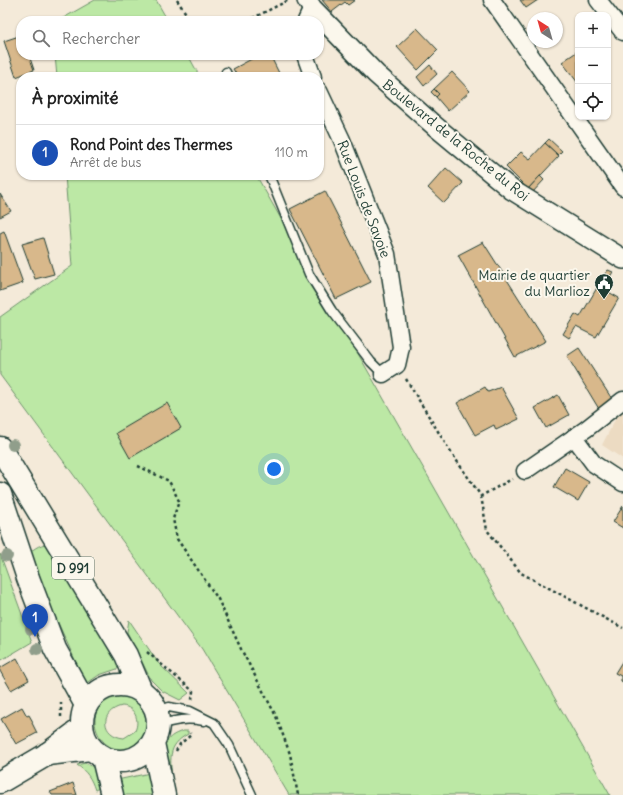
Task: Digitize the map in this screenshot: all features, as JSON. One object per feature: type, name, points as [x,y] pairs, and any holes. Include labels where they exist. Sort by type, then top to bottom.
[{"type":"main road","name":"D 991","points":[[0,448],[122,663],[141,691]]},
{"type":"main road","points":[[0,494],[28,578],[55,649],[86,705]]},
{"type":"main road","points":[[112,795],[97,753],[84,736],[82,728],[83,713],[86,705],[94,695],[105,688],[117,685],[130,686],[141,691],[151,700],[156,727],[164,795]]},
{"type":"main road","points":[[46,755],[97,753],[114,761],[131,760],[146,752],[156,727]]},
{"type":"main road","points":[[0,782],[46,755],[82,728]]},
{"type":"street","points":[[492,0],[623,187]]},
{"type":"street","points":[[598,0],[623,32]]},
{"type":"street","name":"Boulevard de la Roche du Roi","points":[[324,24],[376,74],[436,127],[512,190],[623,259]]},
{"type":"street","points":[[307,60],[311,72]]},
{"type":"street","name":"Rue Louis de Savoie","points":[[324,102],[342,140],[387,254],[402,347],[397,365]]},
{"type":"street","points":[[383,374],[397,365]]},
{"type":"street","points":[[525,471],[574,437],[623,400]]},
{"type":"street","points":[[574,437],[594,464],[623,482]]},
{"type":"lane","points":[[271,180],[309,274],[332,311],[371,362],[383,374]]},
{"type":"lane","points":[[156,727],[168,707],[214,722],[229,745],[252,795]]},
{"type":"lane","points":[[156,727],[190,715]]},
{"type":"path","points":[[177,0],[188,16]]},
{"type":"path","points":[[258,16],[287,2]]},
{"type":"path","points":[[397,365],[450,451],[481,496],[488,530],[521,573],[623,628]]},
{"type":"path","points":[[138,466],[169,481],[179,501],[173,519],[178,539],[218,599],[241,649],[276,716],[290,754],[298,795]]},
{"type":"path","points":[[481,496],[525,471]]},
{"type":"path","points":[[94,682],[106,675],[142,648],[193,691],[190,715],[191,735],[180,744],[174,753]]},
{"type":"shaded area","points":[[623,409],[623,459],[602,445],[619,412]]},
{"type":"green space","points":[[95,0],[156,0],[165,16],[67,16]]},
{"type":"green space","points":[[55,60],[191,60],[197,72],[57,72]]},
{"type":"green space","points":[[65,180],[259,180],[610,795],[289,795],[202,649],[0,375],[0,317],[72,266]]},
{"type":"green space","points":[[52,543],[123,667],[99,675],[86,684],[27,555],[38,546]]},
{"type":"green space","points":[[0,554],[32,642],[0,661]]},
{"type":"green space","points":[[129,620],[159,664],[189,693],[180,700],[162,691],[151,680],[127,632]]},
{"type":"green space","points":[[122,696],[128,697],[134,699],[142,708],[146,720],[145,732],[142,738],[133,746],[122,750],[112,748],[103,741],[97,732],[95,721],[98,710],[106,701]],"holes":[[[122,706],[133,711],[137,719],[137,723],[135,731],[124,738],[111,733],[107,728],[106,718],[109,713],[115,709]]]},
{"type":"green space","points":[[183,731],[188,731],[188,734],[176,743],[171,754],[172,782],[164,746],[167,740],[172,736]]},
{"type":"green space","points":[[85,763],[95,770],[101,787],[95,790],[88,776],[77,765]]},
{"type":"green space","points":[[150,773],[153,795],[121,795],[117,780]]},
{"type":"building","points":[[322,0],[355,0],[348,5],[345,2],[332,12]]},
{"type":"building","points":[[520,0],[538,0],[526,8]]},
{"type":"building","points":[[417,28],[438,50],[418,70],[397,47]]},
{"type":"building","points":[[16,37],[16,60],[31,60],[34,70],[29,72],[16,72],[16,77],[4,41]]},
{"type":"building","points":[[575,53],[575,79],[562,62]]},
{"type":"building","points":[[250,60],[272,60],[278,72],[235,72],[233,69]]},
{"type":"building","points":[[430,65],[437,74],[424,86],[417,77]]},
{"type":"building","points":[[452,72],[470,91],[448,111],[436,97],[439,94],[434,89]]},
{"type":"building","points":[[434,89],[439,94],[436,97],[431,92]]},
{"type":"building","points":[[549,139],[562,151],[558,155],[545,143]]},
{"type":"building","points":[[545,143],[559,156],[528,189],[506,167],[521,152],[530,159]]},
{"type":"building","points":[[446,168],[463,183],[444,203],[428,188]]},
{"type":"building","points":[[540,176],[544,180],[532,193],[528,189]]},
{"type":"building","points":[[325,191],[371,282],[336,299],[290,209]]},
{"type":"building","points":[[0,194],[11,211],[0,217]]},
{"type":"building","points":[[4,231],[23,283],[0,291],[0,233]]},
{"type":"building","points":[[43,238],[54,274],[35,279],[22,244]]},
{"type":"building","points":[[483,242],[546,341],[515,357],[458,255]]},
{"type":"building","points":[[608,270],[613,272],[609,278],[604,275]]},
{"type":"building","points":[[598,286],[619,298],[596,337],[576,327],[569,338],[563,334],[575,314],[580,317]]},
{"type":"building","points":[[579,348],[612,399],[599,409],[567,356]]},
{"type":"building","points":[[485,387],[488,392],[501,387],[519,419],[496,430],[494,425],[475,435],[457,403]]},
{"type":"building","points":[[558,395],[569,415],[546,428],[535,408]]},
{"type":"building","points":[[167,403],[181,428],[130,458],[116,433]]},
{"type":"building","points":[[565,468],[589,482],[578,501],[554,487]]},
{"type":"building","points":[[623,506],[623,528],[613,522]]},
{"type":"building","points":[[17,658],[29,680],[11,690],[0,671],[0,668]]},
{"type":"building","points":[[623,660],[623,682],[621,681],[621,676],[615,673]]},
{"type":"building","points":[[22,707],[27,716],[29,715],[37,733],[16,744],[1,719]]},
{"type":"building","points":[[73,783],[77,795],[52,795],[50,792]]},
{"type":"place","name":"Mairie de quartier du Marlioz","points":[[604,300]]},
{"type":"place","name":"Rond Point des Thermes","points":[[35,637]]}]
